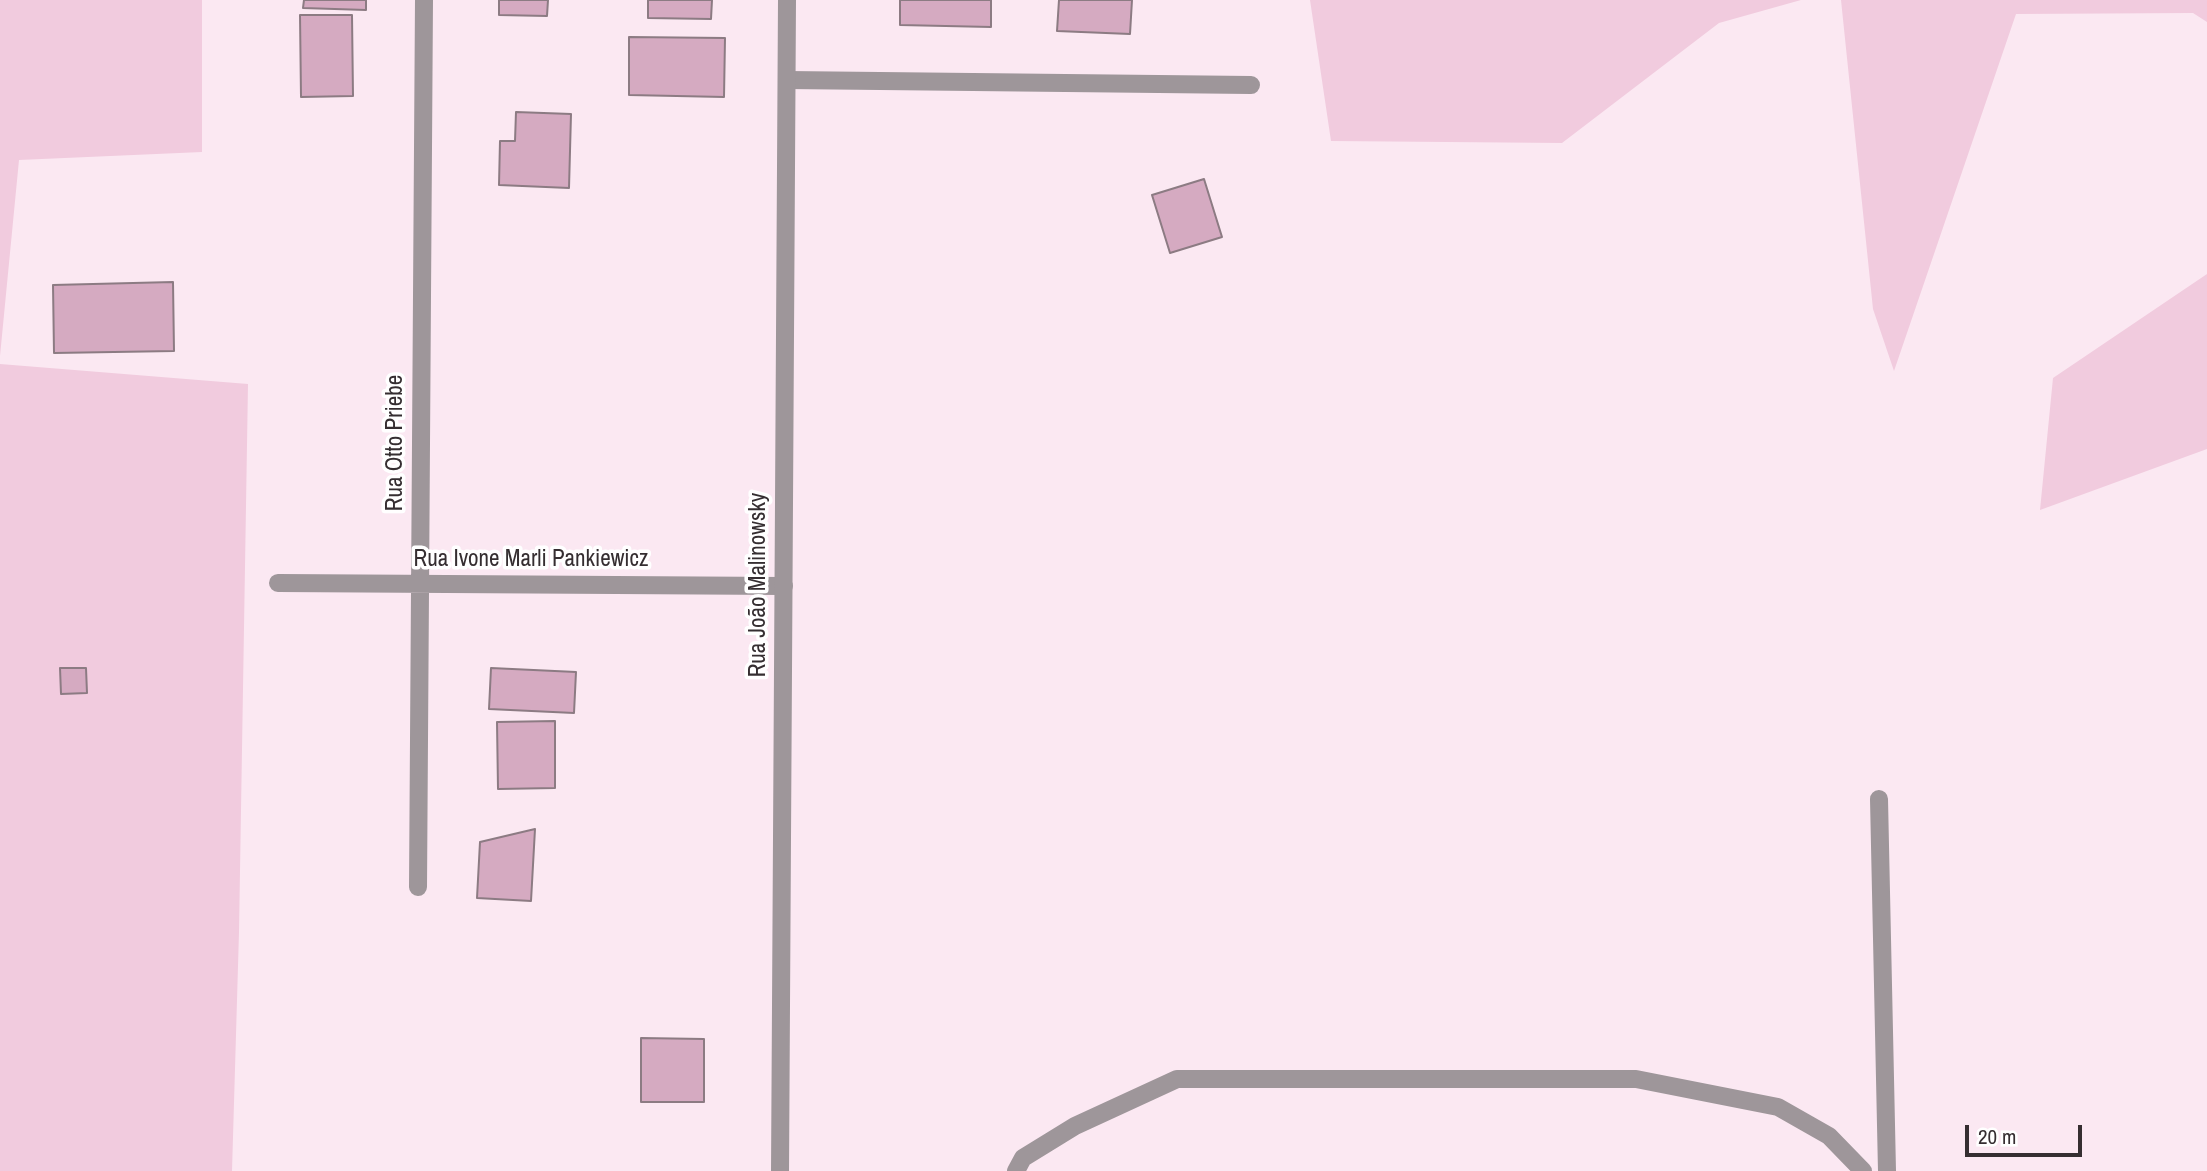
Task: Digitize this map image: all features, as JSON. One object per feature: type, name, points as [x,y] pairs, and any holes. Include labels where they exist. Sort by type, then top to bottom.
[{"type":"street","name":"Rua Otto Priebe","points":[[418,887],[424,0]]},
{"type":"street","name":"Rua João Malinowsky","points":[[780,1171],[787,0]]},
{"type":"street","points":[[787,80],[1251,85]]},
{"type":"street","name":"Rua Ivone Marli Pankiewicz","points":[[278,583],[784,586]]},
{"type":"street","points":[[1879,799],[1887,1171]]},
{"type":"street","points":[[1016,1171],[1023,1158],[1075,1126],[1177,1079],[1636,1079],[1778,1107],[1829,1136],[1863,1171]]},
{"type":"shaded area","points":[[0,0],[202,0],[202,152],[19,160],[0,356]]},
{"type":"shaded area","points":[[1310,0],[1801,0],[1719,23],[1562,143],[1331,141]]},
{"type":"shaded area","points":[[1841,0],[2207,0],[2207,22],[2193,13],[2016,14],[1894,371],[1873,309]]},
{"type":"shaded area","points":[[2207,274],[2207,449],[2040,510],[2053,378]]},
{"type":"shaded area","points":[[0,364],[248,384],[239,932],[232,1171],[0,1171]]},
{"type":"building","points":[[304,0],[366,0],[366,10],[303,8]]},
{"type":"building","points":[[499,0],[548,0],[547,16],[499,15]]},
{"type":"building","points":[[648,0],[712,0],[711,19],[648,18]]},
{"type":"building","points":[[900,0],[991,0],[991,27],[900,25]]},
{"type":"building","points":[[1059,0],[1132,0],[1130,34],[1057,31]]},
{"type":"building","points":[[300,15],[352,15],[353,96],[301,97]]},
{"type":"building","points":[[629,37],[725,38],[724,97],[629,95]]},
{"type":"building","points":[[516,112],[571,114],[569,188],[499,185],[500,141],[515,141]]},
{"type":"building","points":[[1204,179],[1222,237],[1170,253],[1152,195]]},
{"type":"building","points":[[173,282],[174,351],[54,353],[53,285]]},
{"type":"building","points":[[60,668],[86,668],[87,693],[61,694]]},
{"type":"building","points":[[491,668],[576,672],[574,713],[489,709]]},
{"type":"building","points":[[555,721],[555,788],[498,789],[497,722]]},
{"type":"building","points":[[535,829],[531,901],[477,898],[480,842]]},
{"type":"building","points":[[641,1038],[704,1039],[704,1102],[641,1102]]}]
